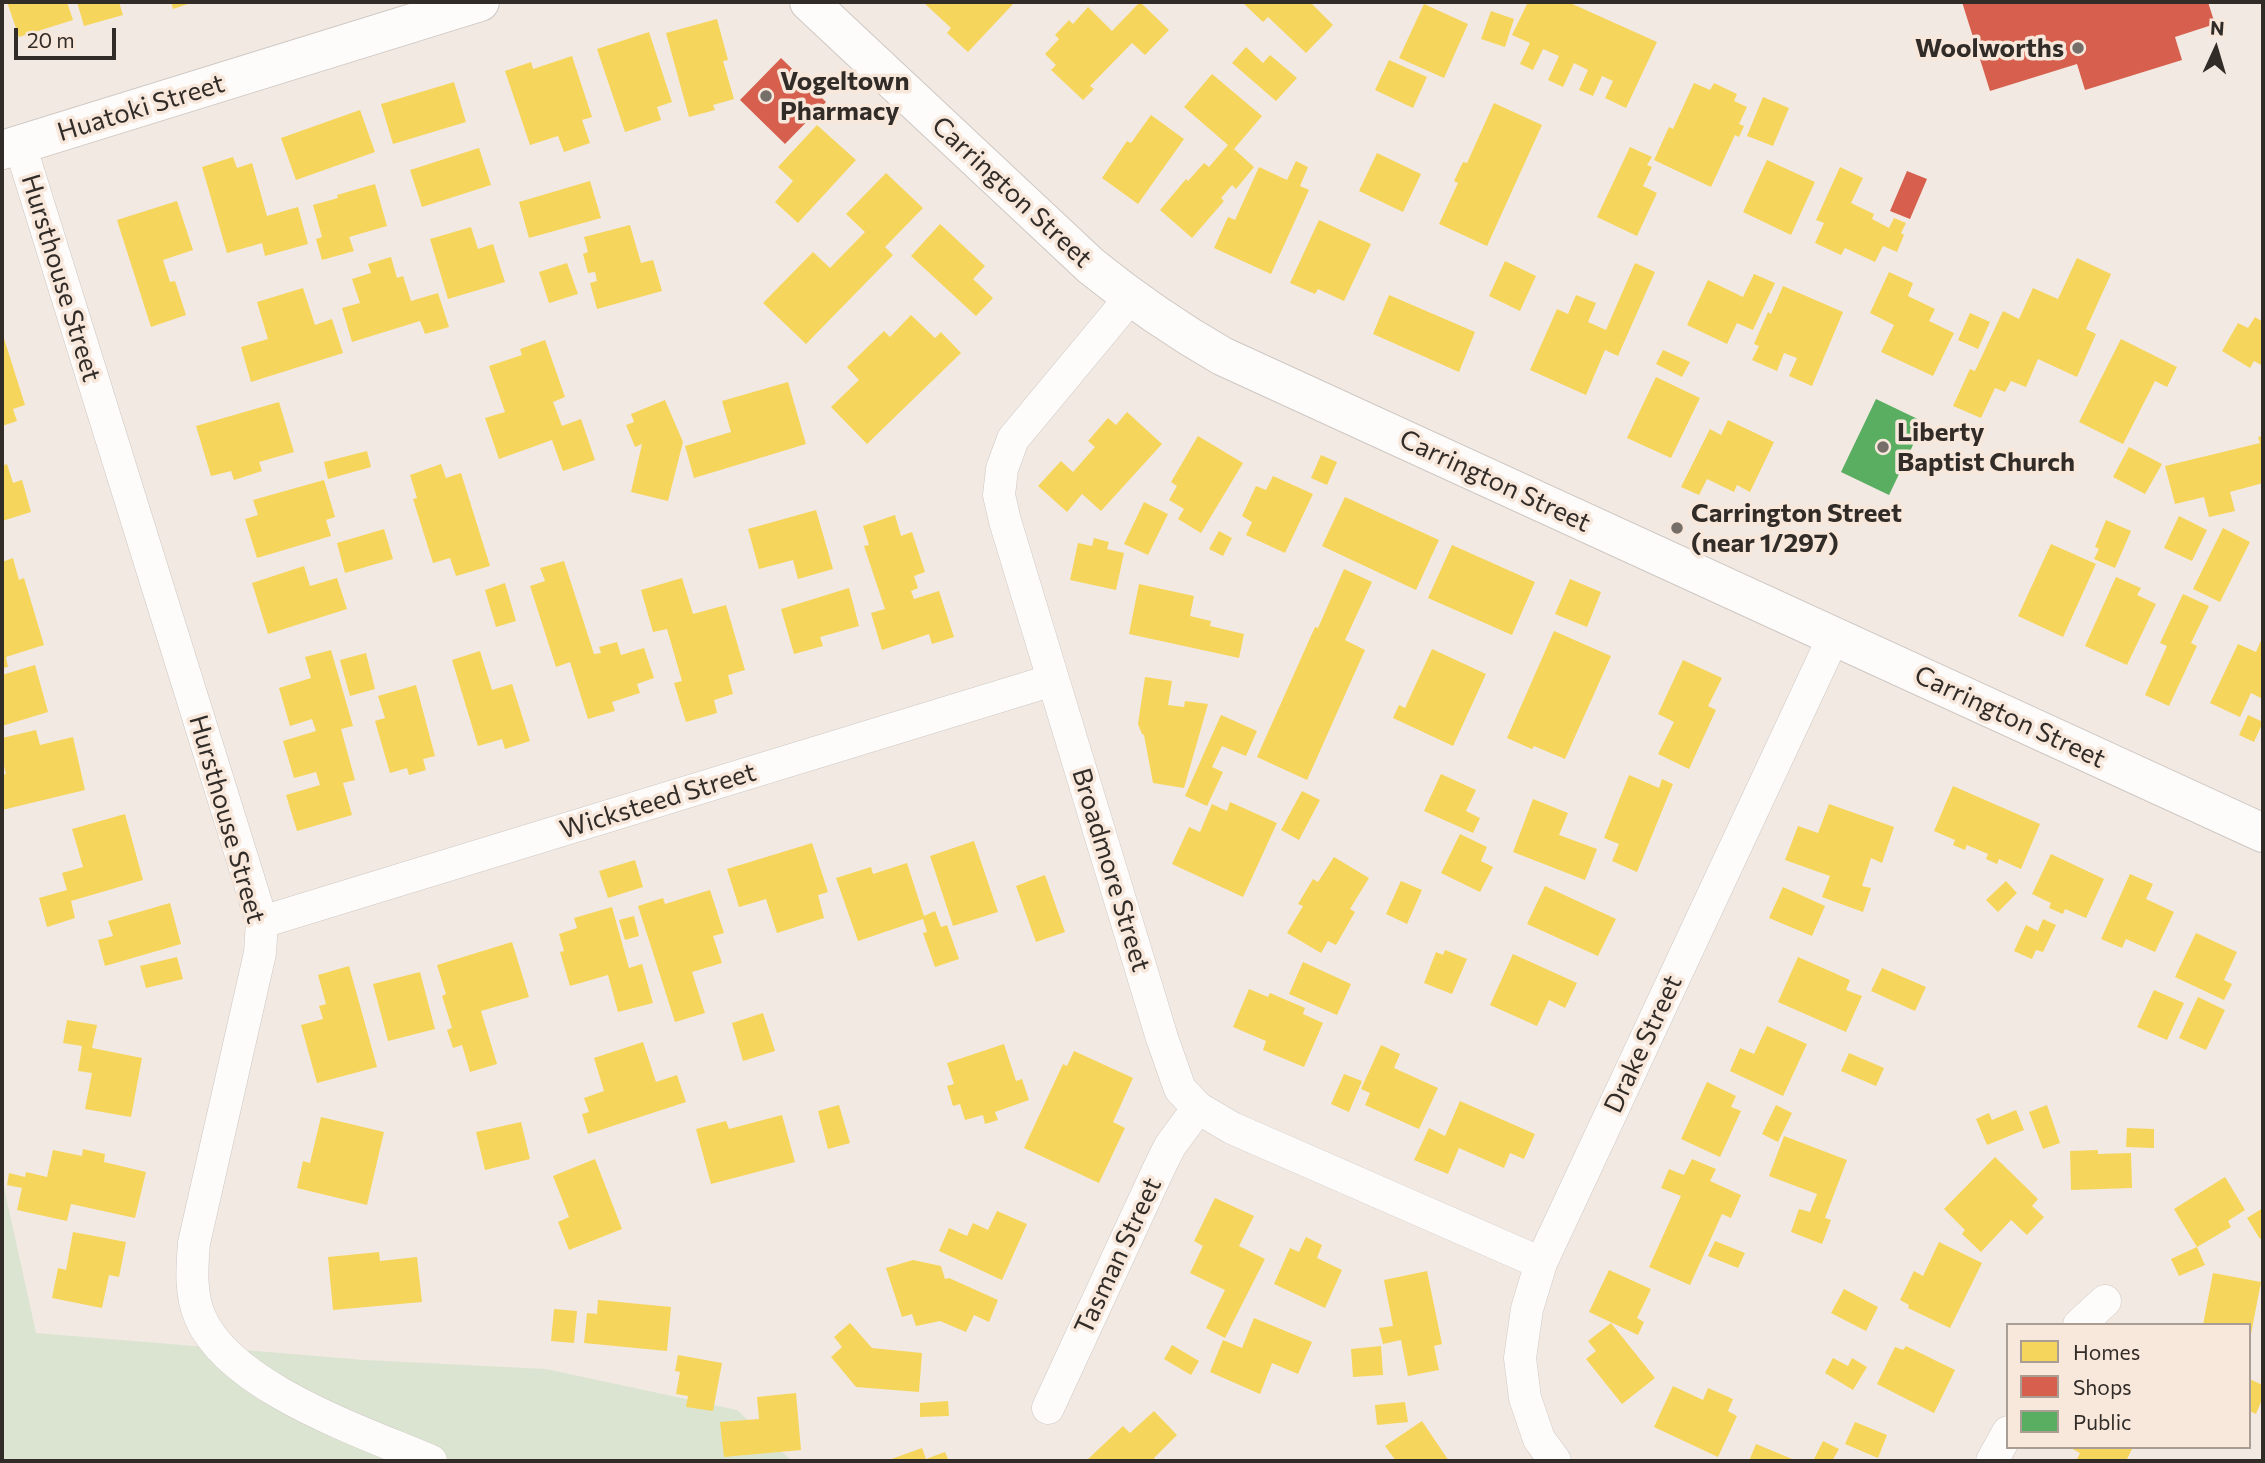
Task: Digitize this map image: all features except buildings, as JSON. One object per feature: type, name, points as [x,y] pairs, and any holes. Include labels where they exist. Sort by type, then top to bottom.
[{"type":"main road","name":"Huatoki Street","points":[[11,148],[480,2]]},
{"type":"main road","name":"Carrington Street","points":[[809,2],[1091,266],[1130,298],[1222,356],[2263,833]]},
{"type":"street","name":"Hursthouse Street","points":[[11,148],[262,922],[260,953],[194,1243],[194,1295],[200,1316],[211,1337],[230,1359],[256,1377],[305,1407],[431,1461]]},
{"type":"street","name":"Broadmore Street","points":[[1130,298],[1013,439],[1002,469],[999,495],[1162,1038],[1181,1089],[1198,1108],[1231,1128],[1541,1263]]},
{"type":"street","name":"Drake Street","points":[[1555,1461],[1539,1439],[1525,1398],[1520,1358],[1527,1309],[1541,1263],[1834,636]]},
{"type":"street","name":"Wicksteed Street","points":[[262,922],[1054,680]]},
{"type":"street","name":"Tasman Street","points":[[1048,1408],[1165,1156],[1198,1108]]},
{"type":"street","points":[[2082,1323],[2105,1301]]},
{"type":"street","points":[[1993,1461],[2006,1436]]},
{"type":"green space","points":[[2,1178],[36,1333],[365,1360],[546,1369],[737,1410],[792,1461],[2,1461]]},
{"type":"place","name":"Woolworths","points":[[2078,48]]},
{"type":"place","name":"Vogeltown Pharmacy","points":[[766,96]]},
{"type":"place","name":"Liberty Baptist Church","points":[[1883,447]]},
{"type":"place","name":"Carrington Street (near 1/297)","points":[[1677,528]]}]
